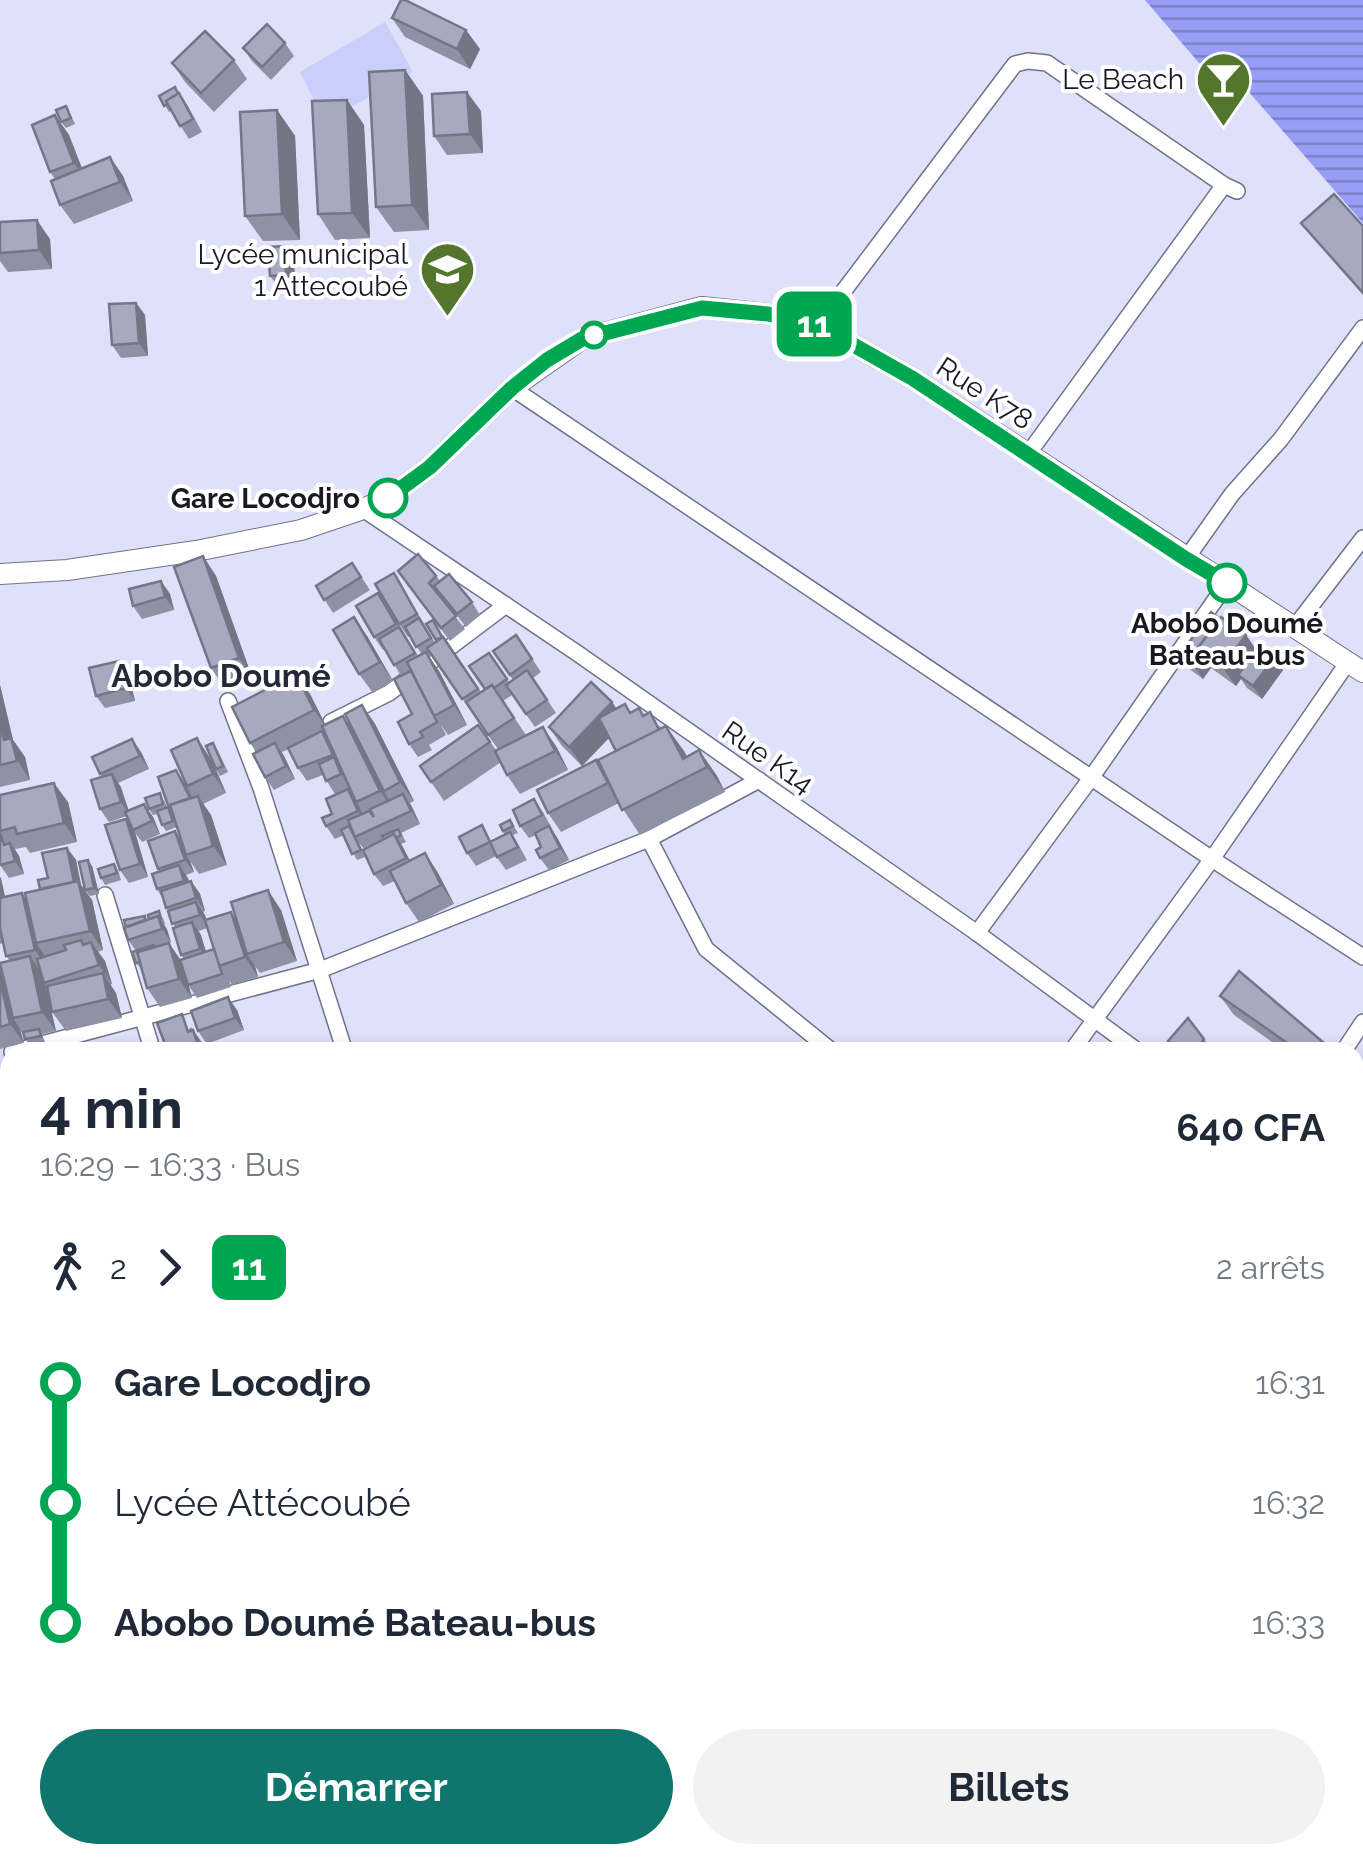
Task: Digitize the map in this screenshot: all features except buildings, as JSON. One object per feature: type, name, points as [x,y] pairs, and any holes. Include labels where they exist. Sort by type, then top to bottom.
[{"type":"street","points":[[818,325],[1015,64],[1046,63],[1230,188],[1028,454]]},
{"type":"street","name":"Rue K78","points":[[0,574],[67,570],[196,551],[301,530],[363,510],[388,498],[430,467],[512,388],[582,339],[702,308],[768,314],[818,325],[912,378],[1355,667]]},
{"type":"street","points":[[1186,559],[1232,494],[1281,439],[1363,328]]},
{"type":"street","points":[[512,388],[1212,860],[1363,957]]},
{"type":"street","name":"Rue K14","points":[[363,510],[977,933],[1124,1042]]},
{"type":"street","points":[[1294,628],[1363,538]]},
{"type":"street","points":[[977,933],[1227,583]]},
{"type":"street","points":[[330,722],[389,693],[506,605]]},
{"type":"street","points":[[1078,1042],[1355,667]]},
{"type":"street","points":[[228,700],[261,788],[343,1042]]},
{"type":"street","points":[[52,1042],[320,970],[649,839],[758,780]]},
{"type":"street","points":[[649,839],[706,949],[820,1042]]},
{"type":"street","points":[[105,896],[150,1042]]},
{"type":"shaded area","points":[[385,22],[413,72],[325,122],[300,72]]},
{"type":"water","points":[[1145,0],[1363,0],[1363,223],[1248,91],[1199,63]]},
{"type":"bus line","name":"11","points":[[388,498],[430,467],[512,388],[582,339],[702,308],[768,314],[818,325],[912,378],[1227,583]]},
{"type":"place","name":"Le Beach","points":[[1223,128]]},
{"type":"place","name":"Lycée municipal 1 Attecoubé","points":[[447,319]]},
{"type":"place","name":"Gare Locodjro","points":[[388,498]]},
{"type":"place","name":"Abobo Doumé Bateau-bus","points":[[1227,583]]},
{"type":"district","name":"Abobo Doumé","points":[[221,676]]}]
